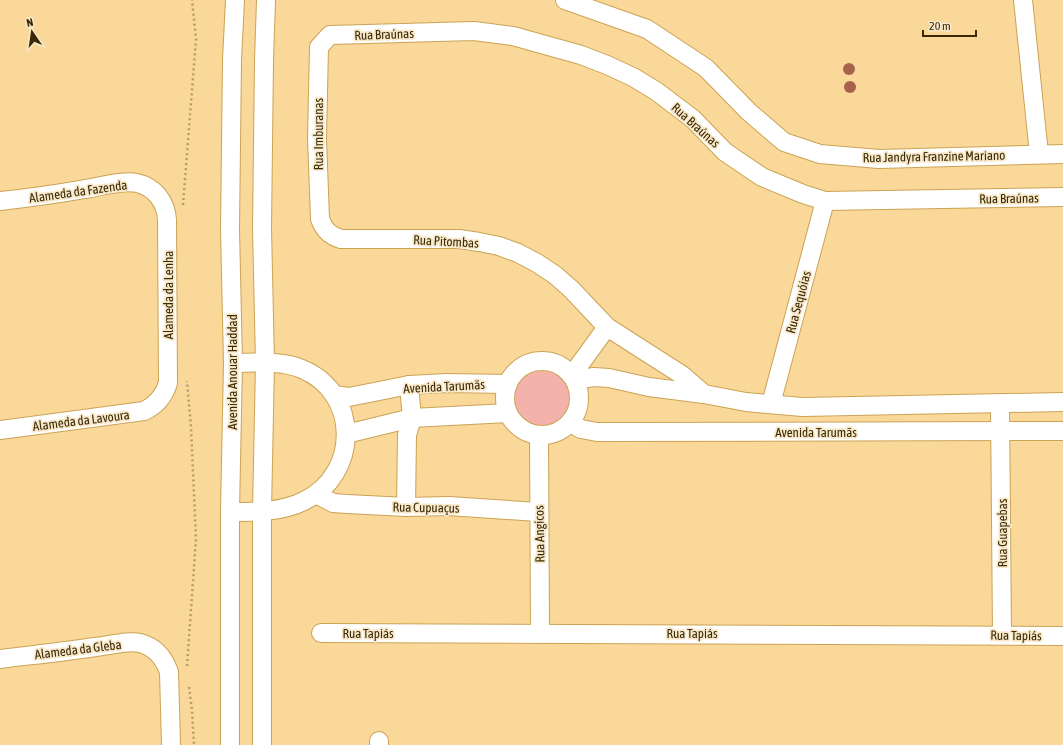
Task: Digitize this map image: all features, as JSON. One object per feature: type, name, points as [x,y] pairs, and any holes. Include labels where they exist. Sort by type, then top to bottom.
[{"type":"street","name":"Avenida Anouar Haddad","points":[[230,745],[230,512],[233,363],[230,229],[232,60],[235,0]]},
{"type":"street","points":[[262,745],[262,512],[265,363],[262,220],[266,0]]},
{"type":"street","name":"Rua Jandyra Franzine Mariano","points":[[565,0],[647,29],[706,68],[749,112],[784,142],[820,154],[879,159],[1063,154]]},
{"type":"street","points":[[1023,0],[1039,154]]},
{"type":"street","name":"Rua Braúnas","points":[[330,35],[474,31],[513,36],[581,55],[633,77],[656,91],[693,119],[725,152],[762,177],[803,194],[825,200],[1063,197]]},
{"type":"street","name":"Rua Imburanas","points":[[330,35],[319,47],[317,138],[320,219],[322,225],[330,234]]},
{"type":"street","name":"Alameda da Fazenda","points":[[0,201],[71,192],[126,182],[141,184],[154,191]]},
{"type":"street","name":"Alameda da Lenha","points":[[154,191],[164,204],[167,212],[168,383],[166,390],[159,401]]},
{"type":"street","name":"Rua Sequóias","points":[[771,404],[825,200]]},
{"type":"street","name":"Rua Pitombas","points":[[330,234],[341,239],[459,239],[499,246],[524,256],[555,275],[571,289],[607,327],[682,375],[704,394]]},
{"type":"street","points":[[574,378],[607,327]]},
{"type":"street","points":[[538,361],[547,361],[565,368],[574,378],[580,397],[577,411],[571,423],[564,429],[556,433],[538,436],[520,429],[513,422],[505,404],[505,393],[513,375],[520,368],[538,361]]},
{"type":"street","points":[[230,512],[262,512],[291,506],[316,494],[327,485],[338,468],[345,448],[346,434],[345,421],[334,395],[325,384],[314,376],[302,369],[289,365],[233,363]]},
{"type":"street","name":"Avenida Tarumãs","points":[[574,378],[594,377],[746,402],[802,407],[1063,402]]},
{"type":"street","name":"Avenida Tarumãs","points":[[334,395],[349,397],[409,385],[447,383],[508,384]]},
{"type":"street","points":[[406,507],[407,435],[412,418],[409,385]]},
{"type":"street","name":"Alameda da Lavoura","points":[[0,430],[136,412],[152,407],[159,401]]},
{"type":"street","name":"Rua Guapebas","points":[[1000,404],[1002,635]]},
{"type":"street","points":[[346,434],[412,418],[508,413]]},
{"type":"street","name":"Avenida Tarumãs","points":[[571,423],[581,429],[597,432],[1063,431]]},
{"type":"street","name":"Rua Angícos","points":[[538,436],[540,633]]},
{"type":"street","name":"Rua Cupuaçus","points":[[316,494],[334,503],[406,507],[449,506],[538,512]]},
{"type":"street","name":"Rua Tapiás","points":[[321,633],[1063,636]]},
{"type":"street","name":"Alameda da Gleba","points":[[0,659],[132,642],[140,643],[154,649],[162,655],[170,672],[171,745]]},
{"type":"path","points":[[182,212],[196,38],[192,0]]},
{"type":"path","points":[[186,672],[196,539],[187,374]]},
{"type":"path","points":[[189,687],[194,745]]},
{"type":"shaded area","points":[[542,371],[553,373],[562,379],[568,388],[570,399],[568,410],[562,419],[553,425],[542,427],[531,425],[522,419],[516,410],[514,399],[516,388],[522,379],[531,373]]}]
